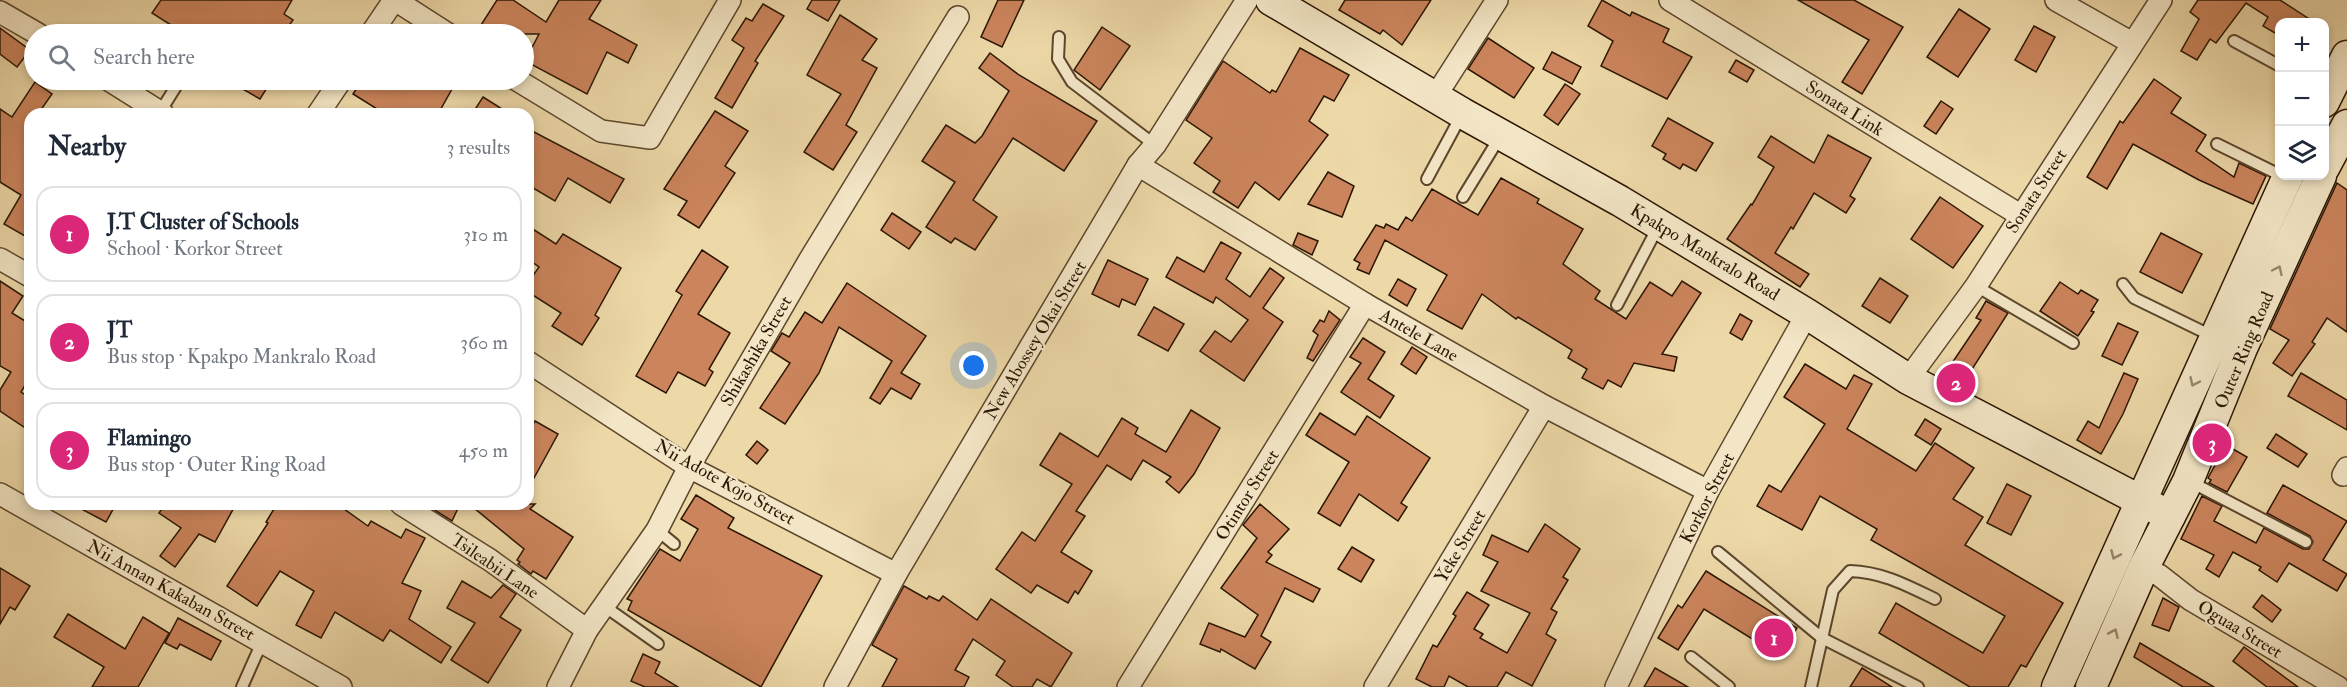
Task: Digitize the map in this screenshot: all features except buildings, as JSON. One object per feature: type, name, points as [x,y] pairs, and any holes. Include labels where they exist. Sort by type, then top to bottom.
[{"type":"main road","name":"Kpakpo Mankralo Road","points":[[1271,0],[1436,98],[1659,225],[1807,314],[1908,380],[2139,502],[2170,516]]},
{"type":"main road","points":[[2329,89],[2347,56]]},
{"type":"main road","points":[[2329,160],[2347,125]]},
{"type":"main road","name":"Outer Ring Road","points":[[2057,687],[2215,337],[2282,180]]},
{"type":"main road","name":"Outer Ring Road","points":[[2091,687],[2143,569],[2188,480],[2242,348],[2319,180]]},
{"type":"street","points":[[378,24],[394,0],[432,24]]},
{"type":"street","points":[[533,90],[601,132],[650,138],[730,0]]},
{"type":"street","name":"New Abossey Okai Street","points":[[835,687],[896,574],[1138,165],[1155,145],[1247,0]]},
{"type":"street","points":[[1436,98],[1497,0]]},
{"type":"street","name":"Sonata Link","points":[[1670,0],[2020,215]]},
{"type":"street","points":[[2056,0],[2132,43]]},
{"type":"street","name":"Sonata Street","points":[[1908,380],[1976,286],[2161,0]]},
{"type":"street","points":[[0,12],[24,26]]},
{"type":"street","name":"Shikashika Street","points":[[558,687],[587,630],[657,530],[689,466],[810,259],[958,17]]},
{"type":"street","points":[[125,90],[154,108]]},
{"type":"street","points":[[322,108],[334,90]]},
{"type":"street","name":"Antele Lane","points":[[1138,165],[1365,304],[1544,406],[1708,491]]},
{"type":"street","points":[[0,258],[24,272]]},
{"type":"street","name":"Otintor Street","points":[[1128,687],[1365,304]]},
{"type":"street","name":"Korkor Street","points":[[1616,687],[1708,491],[1807,314]]},
{"type":"street","name":"Nii Adote Kojo Street","points":[[534,366],[689,466],[896,574]]},
{"type":"street","name":"Yeke Street","points":[[1375,687],[1544,406]]},
{"type":"street","name":"Nii Annan Kakaban Street","points":[[0,494],[24,508]]},
{"type":"street","name":"Nii Annan Kakaban Street","points":[[28,510],[341,687]]},
{"type":"street","name":"Tsileabii Lane","points":[[411,510],[490,560],[587,630]]},
{"type":"street","name":"Oguaa Street","points":[[2143,569],[2159,575],[2192,600],[2338,687]]},
{"type":"lane","points":[[1059,37],[1058,59],[1072,82],[1155,145]]},
{"type":"lane","points":[[2234,41],[2275,63]]},
{"type":"lane","points":[[165,108],[175,90]]},
{"type":"lane","points":[[1427,178],[1462,113]]},
{"type":"lane","points":[[1463,197],[1501,135]]},
{"type":"lane","points":[[2217,144],[2275,172]]},
{"type":"lane","points":[[1617,305],[1659,225]]},
{"type":"lane","points":[[2123,284],[2134,298],[2215,337]]},
{"type":"lane","points":[[1976,286],[2073,343]]},
{"type":"lane","points":[[2188,480],[2306,542]]},
{"type":"lane","points":[[657,530],[674,544]]},
{"type":"lane","points":[[1718,552],[1822,638],[1918,687]]},
{"type":"lane","points":[[1811,687],[1833,590],[1850,571],[1873,572],[1896,579],[1935,599]]},
{"type":"lane","points":[[604,606],[658,644]]},
{"type":"lane","points":[[242,687],[262,642]]},
{"type":"lane","points":[[1691,657],[1730,687]]},
{"type":"place","name":"JT","points":[[1956,383]]},
{"type":"place","name":"Flamingo","points":[[2212,443]]},
{"type":"place","name":"J.T Cluster of Schools","points":[[1774,638]]}]
